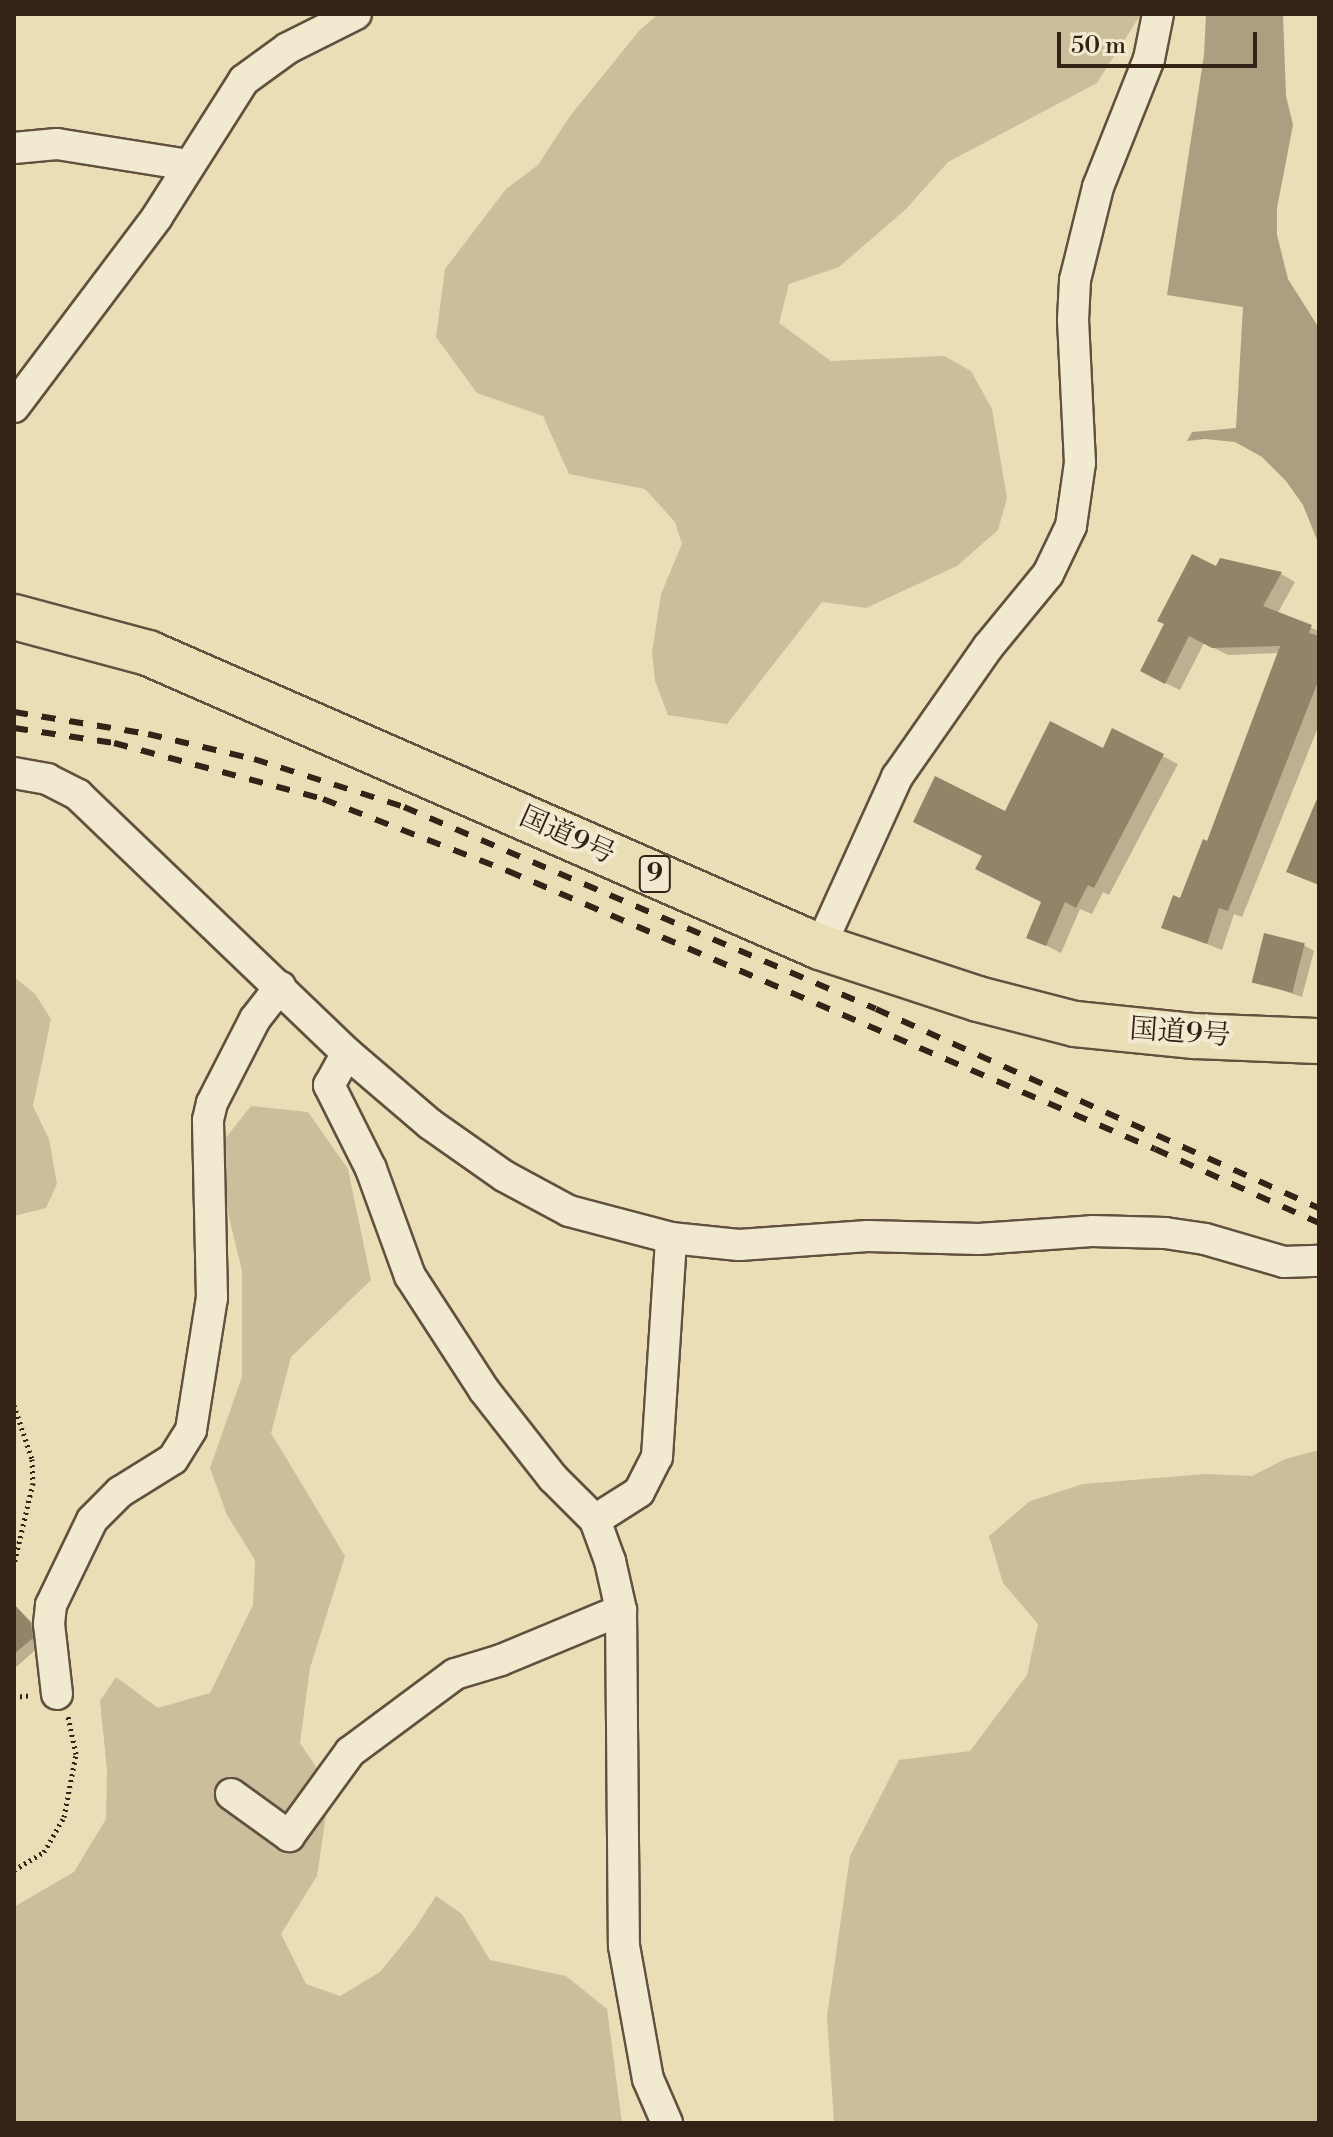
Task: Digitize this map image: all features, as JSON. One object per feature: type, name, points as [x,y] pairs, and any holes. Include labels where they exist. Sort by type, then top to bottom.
[{"type":"highway","name":"国道9号","points":[[14,617],[148,653],[820,947],[978,999],[1075,1024],[1194,1036],[1319,1041]]},
{"type":"street","points":[[14,407],[157,217],[244,80],[288,48],[356,14]]},
{"type":"street","points":[[820,947],[897,777],[988,647],[1048,574],[1071,526],[1080,463],[1073,320],[1075,280],[1098,187],[1149,59],[1158,14]]},
{"type":"street","points":[[14,148],[57,144],[188,165]]},
{"type":"street","points":[[14,773],[47,779],[78,795],[347,1053],[430,1124],[504,1176],[569,1211],[671,1238],[739,1245],[868,1236],[979,1239],[1092,1231],[1165,1233],[1205,1239],[1284,1262],[1319,1261]]},
{"type":"street","points":[[57,1694],[49,1624],[51,1605],[92,1520],[120,1492],[173,1459],[191,1430],[212,1298],[210,1111],[216,1090],[255,1019],[280,987]]},
{"type":"street","points":[[347,1053],[329,1085],[371,1169],[410,1276],[484,1390],[553,1478],[595,1520],[610,1561],[621,1610],[624,1946],[648,2079],[667,2123]]},
{"type":"street","points":[[595,1520],[639,1492],[657,1457],[671,1238]]},
{"type":"street","points":[[231,1794],[289,1836],[350,1752],[455,1674],[501,1660],[621,1610]]},
{"type":"path","points":[[14,1405],[32,1459],[33,1483],[14,1564]]},
{"type":"path","points":[[14,1870],[44,1852],[64,1817],[73,1777],[75,1739],[57,1694]]},
{"type":"shaded area","points":[[658,14],[1141,14],[1097,83],[948,162],[906,209],[839,267],[789,284],[779,323],[831,361],[944,356],[971,371],[992,409],[1007,498],[998,530],[957,566],[866,608],[822,602],[727,724],[668,715],[655,681],[652,653],[661,594],[682,544],[675,522],[645,489],[569,474],[543,416],[477,393],[436,337],[445,269],[506,189],[538,165],[570,116],[639,31]]},
{"type":"shaded area","points":[[1206,14],[1283,14],[1286,96],[1293,125],[1277,208],[1277,235],[1288,279],[1319,328],[1319,545],[1303,505],[1286,481],[1262,457],[1235,442],[1187,441],[1192,432],[1236,428],[1243,307],[1167,295],[1204,55]]},
{"type":"shaded area","points":[[14,977],[35,994],[51,1019],[33,1106],[49,1139],[57,1184],[46,1208],[14,1216]]},
{"type":"shaded area","points":[[251,1106],[308,1112],[348,1169],[371,1280],[291,1357],[271,1433],[345,1556],[310,1668],[300,1743],[330,1788],[317,1876],[281,1934],[306,1984],[340,1996],[380,1972],[414,1930],[436,1896],[462,1914],[490,1960],[566,1976],[607,2009],[622,2123],[14,2123],[14,1907],[74,1872],[106,1819],[107,1770],[100,1701],[116,1677],[158,1708],[210,1693],[253,1605],[255,1560],[227,1515],[210,1468],[242,1377],[242,1271],[225,1200],[220,1145]]},
{"type":"shaded area","points":[[1319,1450],[1319,2123],[834,2123],[827,2016],[850,1856],[899,1760],[970,1751],[1027,1675],[1038,1624],[1003,1583],[989,1536],[1030,1501],[1083,1484],[1206,1474],[1252,1476],[1285,1459]]},
{"type":"building","points":[[1192,554],[1216,566],[1220,558],[1282,572],[1263,606],[1312,625],[1309,633],[1319,636],[1319,679],[1228,911],[1219,908],[1207,944],[1161,928],[1173,895],[1180,898],[1203,839],[1207,841],[1280,646],[1212,648],[1189,636],[1165,684],[1140,671],[1164,624],[1157,621]]},
{"type":"building","points":[[1050,721],[1103,748],[1112,728],[1164,754],[1094,888],[1088,885],[1076,908],[1065,902],[1046,946],[1026,938],[1041,902],[975,869],[982,856],[913,822],[935,776],[1005,811]]},
{"type":"building","points":[[1319,794],[1319,885],[1286,872]]},
{"type":"building","points":[[1264,933],[1305,943],[1292,993],[1252,982]]},
{"type":"building","points":[[14,1604],[31,1623],[33,1638],[14,1654]]},
{"type":"railway","points":[[14,712],[148,734],[254,759],[404,807],[876,1009],[1319,1208]]},
{"type":"railway","points":[[14,728],[114,743],[323,799],[508,871],[1155,1149],[1319,1223]]}]
